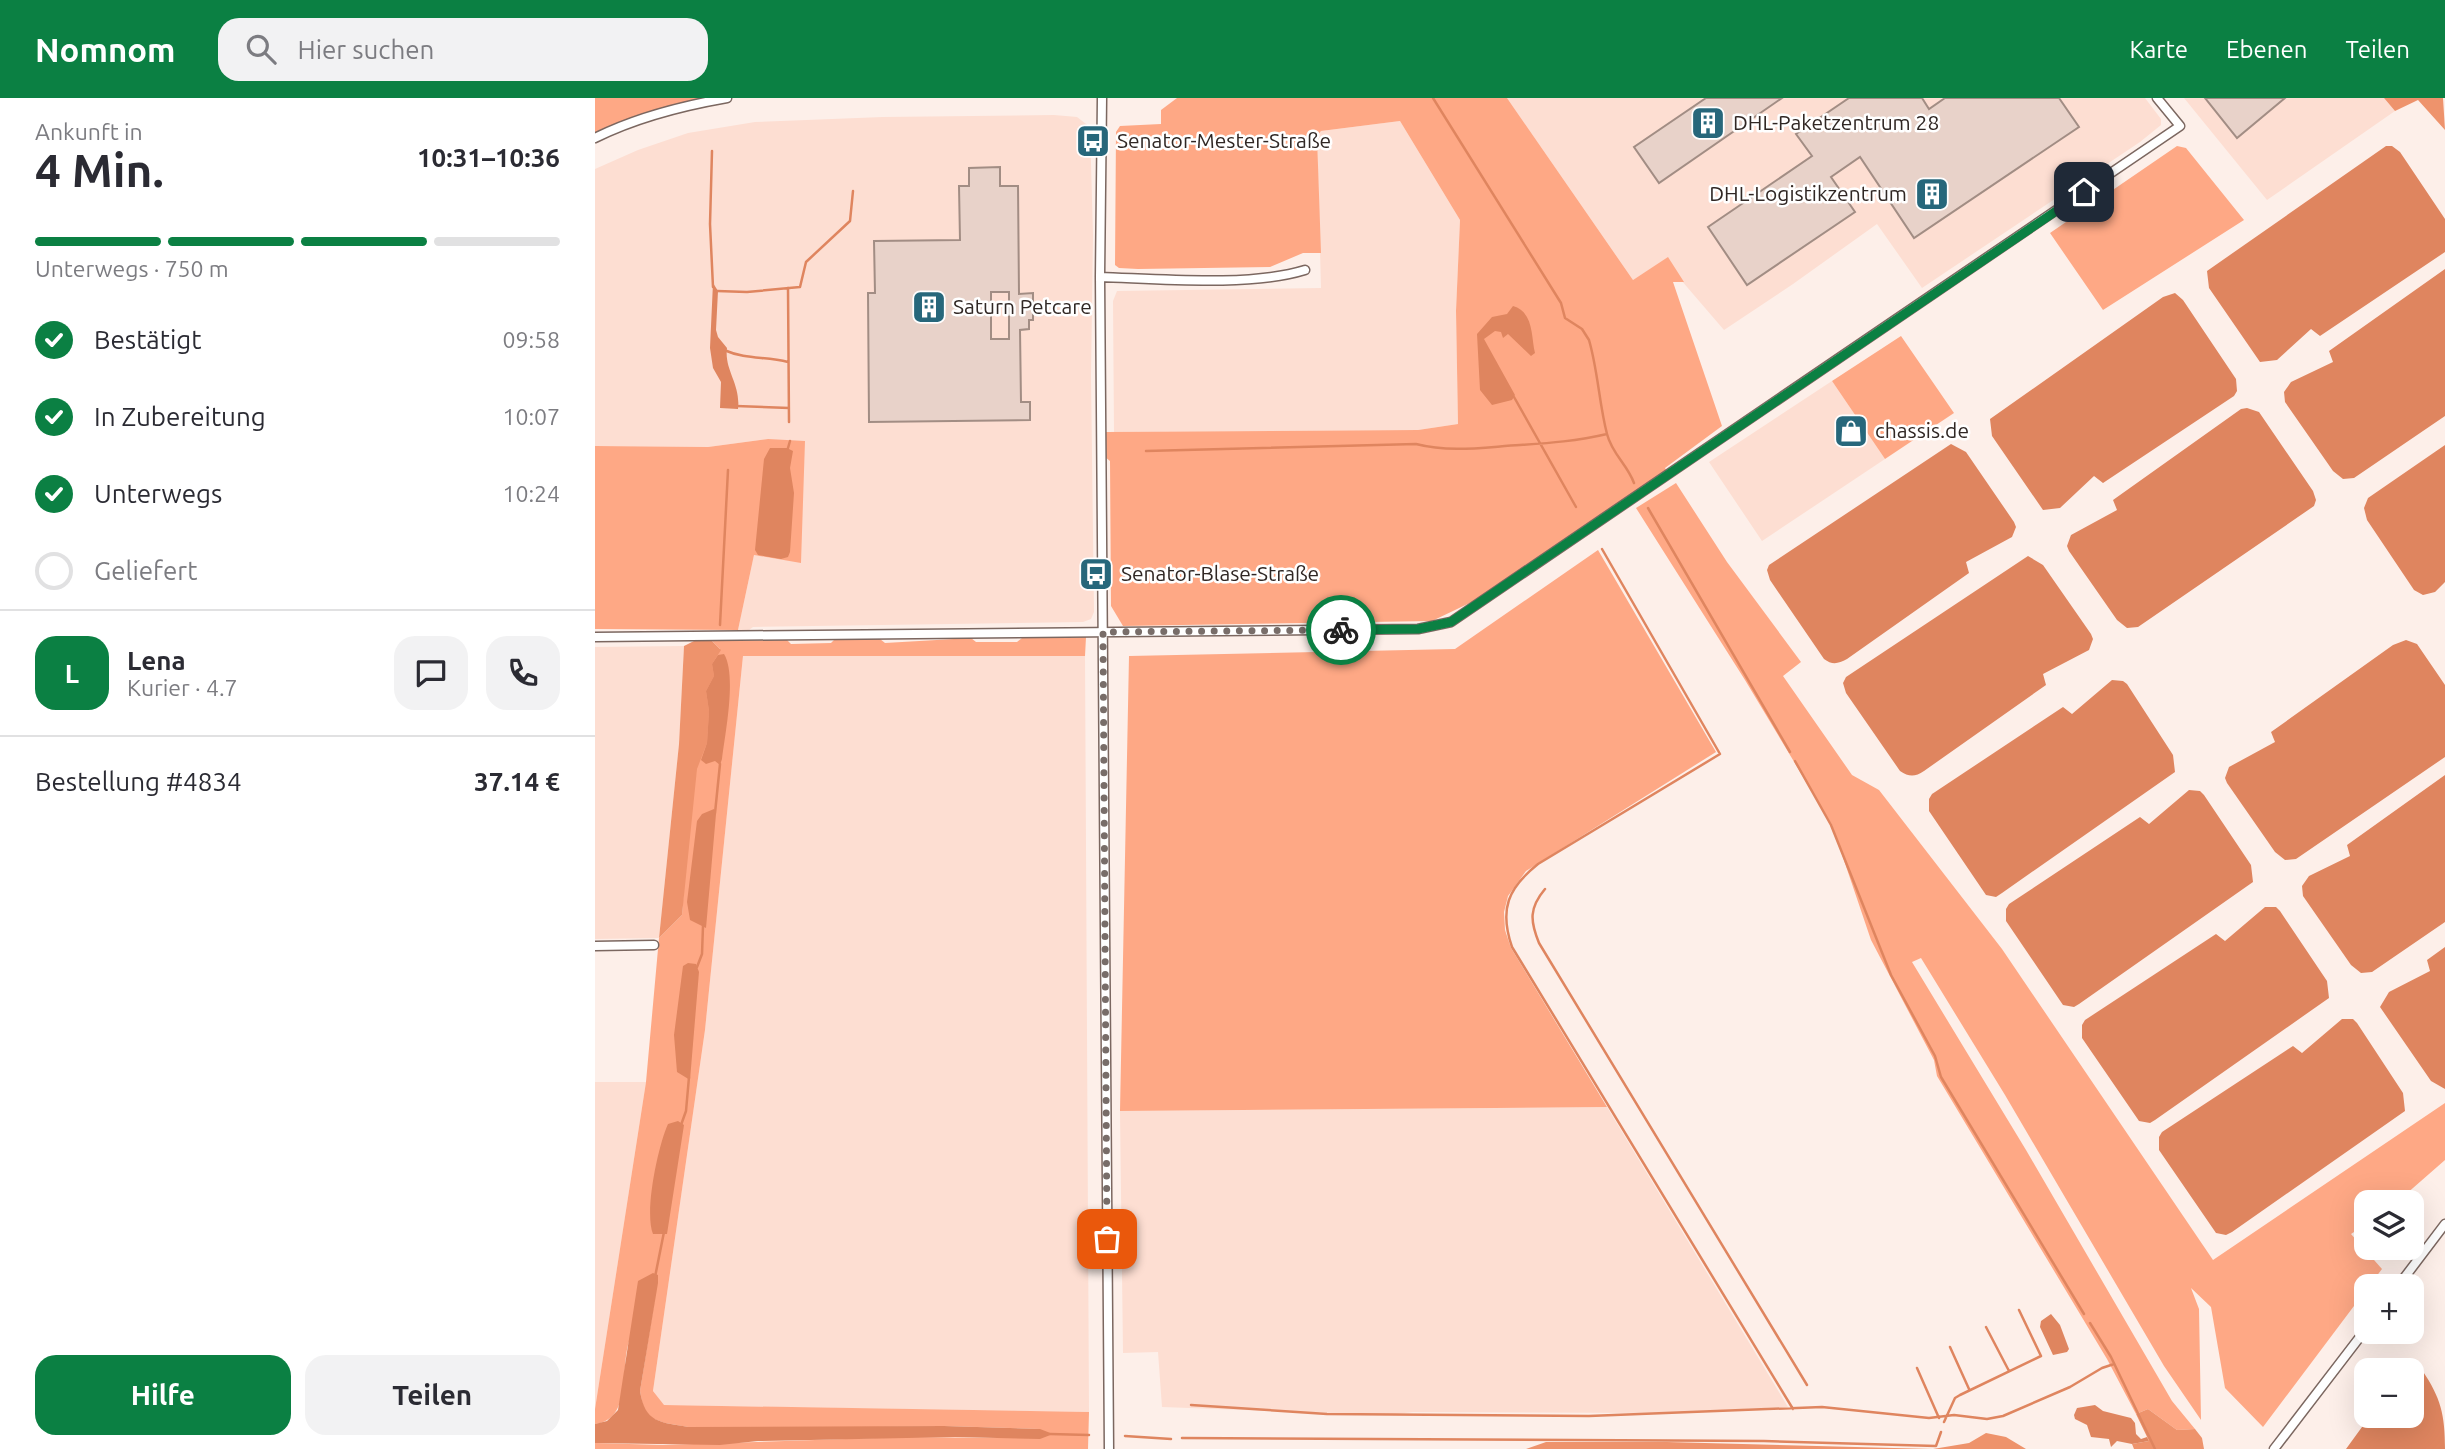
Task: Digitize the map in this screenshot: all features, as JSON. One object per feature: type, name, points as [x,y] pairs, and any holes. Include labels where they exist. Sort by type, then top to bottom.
[{"type":"street","points":[[595,138],[643,118],[727,98]]},
{"type":"street","points":[[1102,98],[1100,278],[1109,1449]]},
{"type":"street","points":[[595,637],[1418,629],[1451,622],[2180,127],[2157,98]]},
{"type":"street","points":[[1100,278],[1185,280],[1281,277],[1305,270]]},
{"type":"street","points":[[595,946],[654,945]]},
{"type":"street","points":[[2407,1274],[2445,1224]]},
{"type":"street","points":[[2274,1449],[2354,1344]]},
{"type":"shaded area","points":[[595,98],[703,98],[635,116],[595,133]]},
{"type":"shaded area","points":[[1177,98],[1507,98],[1633,280],[1668,257],[1684,282],[1673,282],[1722,426],[1665,468],[1666,470],[1476,600],[1432,621],[1123,626],[1111,606],[1110,461],[1105,457],[1106,432],[1418,430],[1458,424],[1456,311],[1460,220],[1400,121],[1321,131],[1317,136],[1321,253],[1303,253],[1270,267],[1138,269],[1119,268],[1115,265],[1116,132],[1120,126],[1161,124],[1161,110]]},
{"type":"shaded area","points":[[1507,98],[2145,98],[2161,119],[2161,125],[2140,142],[1922,288],[1877,224],[1724,330],[1681,280],[1668,258],[1633,280]]},
{"type":"shaded area","points":[[2184,98],[2384,98],[2395,111],[2267,200]]},
{"type":"shaded area","points":[[2384,98],[2443,98],[2445,130],[2418,100],[2395,111]]},
{"type":"shaded area","points":[[1054,115],[1077,117],[1090,127],[1093,235],[1091,376],[1094,612],[1091,619],[1083,622],[753,627],[749,630],[738,630],[754,555],[801,562],[768,439],[708,447],[595,446],[595,169],[638,150],[688,133],[755,122]]},
{"type":"shaded area","points":[[1400,121],[1460,220],[1456,311],[1458,424],[1418,430],[1114,432],[1113,301],[1117,291],[1321,288],[1317,136],[1321,131]]},
{"type":"shaded area","points":[[2177,146],[2186,148],[2244,220],[2103,310],[2050,233]]},
{"type":"shaded area","points":[[2386,146],[2392,146],[2400,152],[2445,219],[2445,252],[2320,336],[2311,329],[2277,360],[2260,362],[2209,288],[2207,271]]},
{"type":"shaded area","points":[[2445,269],[2445,416],[2354,478],[2343,479],[2333,471],[2285,402],[2284,392],[2291,382],[2333,362],[2329,351]]},
{"type":"shaded area","points":[[713,283],[718,291],[716,330],[727,348],[738,409],[720,408],[721,382],[713,368],[710,348]]},
{"type":"shaded area","points":[[2175,293],[2183,300],[2236,379],[2237,391],[2234,396],[2103,483],[2094,476],[2060,508],[2043,510],[1992,436],[1990,419],[2163,297]]},
{"type":"shaded area","points":[[1513,306],[1520,309],[1528,319],[1535,353],[1531,356],[1508,334],[1503,338],[1501,332],[1495,331],[1484,339],[1515,395],[1512,400],[1492,405],[1480,390],[1477,334],[1492,317],[1507,314]]},
{"type":"shaded area","points":[[1901,336],[1954,413],[1885,459],[1832,381]]},
{"type":"shaded area","points":[[1832,381],[1885,459],[1762,541],[1709,462]]},
{"type":"shaded area","points":[[2241,409],[2259,412],[2313,491],[2316,500],[2314,506],[2138,627],[2127,628],[2117,620],[2069,551],[2067,546],[2071,535],[2117,510],[2113,500]]},
{"type":"shaded area","points":[[768,439],[805,441],[801,563],[754,555],[738,630],[595,629],[595,446],[708,447]]},
{"type":"shaded area","points":[[1951,444],[1966,452],[2014,522],[2016,527],[2012,537],[1966,562],[1969,573],[1847,659],[1835,663],[1827,661],[1770,580],[1767,570],[1769,565]]},
{"type":"shaded area","points":[[2445,445],[2445,582],[2435,592],[2423,595],[2414,590],[2367,520],[2364,508],[2368,498]]},
{"type":"shaded area","points":[[770,448],[787,448],[793,451],[790,468],[794,493],[790,552],[788,557],[781,559],[758,555],[755,550],[764,459]]},
{"type":"shaded area","points":[[1676,483],[1727,562],[1801,662],[1783,676],[1852,775],[1879,790],[2002,949],[2213,1260],[2445,1103],[2445,1160],[2411,1190],[2354,1190],[2354,1232],[2351,1234],[2354,1237],[2354,1260],[2374,1260],[2382,1269],[2378,1274],[2354,1274],[2354,1306],[2263,1427],[2225,1388],[2211,1307],[2191,1288],[2199,1309],[2201,1420],[2164,1366],[1921,958],[1912,962],[2026,1150],[2172,1401],[2195,1429],[2177,1430],[2148,1409],[2136,1414],[2107,1359],[1937,1076],[1934,1060],[1871,940],[1832,825],[1745,680],[1636,508]]},
{"type":"shaded area","points":[[1598,550],[1716,752],[1526,871],[1508,896],[1504,912],[1505,930],[1511,948],[1607,1107],[1120,1111],[1129,656],[1455,649]]},
{"type":"shaded area","points":[[2028,556],[2043,565],[2091,634],[2093,639],[2089,650],[2043,674],[2046,685],[1924,771],[1912,776],[1903,773],[1846,693],[1843,683],[1846,677]]},
{"type":"shaded area","points":[[1086,637],[1085,656],[743,656],[705,1030],[653,1391],[664,1405],[1089,1412],[1088,1449],[595,1449],[595,1443],[663,1445],[907,1437],[997,1438],[1040,1429],[944,1426],[738,1429],[688,1427],[665,1423],[651,1418],[643,1407],[640,1391],[655,1297],[630,1339],[622,1393],[614,1414],[606,1421],[595,1424],[595,1409],[646,1082],[659,938],[682,915],[699,671],[720,649],[712,641],[787,640],[791,644],[831,643],[835,639],[880,639],[885,643],[971,638],[976,642],[1017,642],[1022,638]]},
{"type":"shaded area","points":[[2406,640],[2417,644],[2445,685],[2445,757],[2296,859],[2285,860],[2275,852],[2227,783],[2225,778],[2229,767],[2275,742],[2271,732],[2393,645]]},
{"type":"shaded area","points":[[694,641],[712,641],[721,650],[712,664],[714,676],[706,691],[709,711],[707,743],[697,769],[682,915],[659,938],[679,744],[684,646]]},
{"type":"shaded area","points":[[684,646],[679,744],[659,938],[595,939],[595,647]]},
{"type":"shaded area","points":[[724,654],[730,676],[730,690],[722,759],[720,765],[715,761],[706,764],[701,760],[707,743],[709,711],[706,691],[714,676],[712,664],[718,655]]},
{"type":"shaded area","points":[[743,656],[1085,656],[1089,1412],[663,1405],[653,1391],[705,1030]]},
{"type":"shaded area","points":[[2112,680],[2127,684],[2173,755],[2175,772],[1996,897],[1986,895],[1929,811],[1929,799],[1932,794],[2063,707],[2072,714]]},
{"type":"shaded area","points":[[2445,775],[2445,922],[2372,972],[2361,973],[2351,965],[2303,896],[2302,886],[2309,876],[2350,856],[2347,845]]},
{"type":"shaded area","points":[[2189,790],[2200,791],[2204,795],[2251,865],[2253,882],[2079,1004],[2074,1007],[2063,1005],[2006,921],[2006,909],[2009,904],[2140,817],[2149,824]]},
{"type":"shaded area","points":[[714,809],[716,814],[706,928],[690,920],[687,902],[697,821],[702,814]]},
{"type":"shaded area","points":[[2265,907],[2276,907],[2280,911],[2327,981],[2329,998],[2155,1120],[2150,1123],[2139,1121],[2082,1038],[2082,1025],[2085,1020],[2216,934],[2225,941]]},
{"type":"shaded area","points":[[2445,947],[2445,1089],[2431,1081],[2380,1007],[2389,992],[2430,971],[2427,960]]},
{"type":"shaded area","points":[[688,963],[696,964],[699,972],[690,1080],[677,1072],[674,1035],[683,966]]},
{"type":"shaded area","points":[[2342,1019],[2353,1019],[2357,1023],[2403,1093],[2405,1111],[2232,1232],[2226,1235],[2216,1233],[2159,1150],[2159,1137],[2162,1132],[2293,1046],[2302,1053]]},
{"type":"shaded area","points":[[595,1082],[646,1082],[595,1409]]},
{"type":"shaded area","points":[[1607,1107],[1788,1407],[1657,1413],[1413,1412],[1388,1415],[1162,1407],[1158,1352],[1123,1353],[1120,1111]]},
{"type":"shaded area","points":[[678,1121],[684,1125],[667,1234],[653,1234],[650,1211],[656,1163],[668,1124]]},
{"type":"shaded area","points":[[653,1273],[658,1275],[658,1283],[640,1391],[642,1402],[650,1415],[662,1422],[688,1427],[944,1426],[1040,1429],[1053,1434],[1040,1439],[955,1437],[758,1441],[720,1445],[595,1443],[595,1424],[607,1421],[618,1410],[638,1281]]},
{"type":"shaded area","points":[[2051,1314],[2060,1325],[2069,1349],[2067,1352],[2053,1355],[2040,1327],[2041,1321]]},
{"type":"shaded area","points":[[2424,1373],[2438,1398],[2443,1416],[2445,1449],[2346,1449],[2361,1428],[2424,1428]]},
{"type":"shaded area","points":[[2095,1405],[2103,1411],[2131,1418],[2135,1423],[2136,1434],[2141,1439],[2147,1437],[2149,1441],[2132,1444],[2117,1441],[2111,1447],[2109,1439],[2091,1437],[2087,1425],[2075,1419],[2074,1415],[2077,1408]]},
{"type":"shaded area","points":[[2148,1409],[2177,1430],[2195,1429],[2202,1438],[2204,1449],[2134,1449],[2132,1444],[2149,1441],[2136,1414]]},
{"type":"shaded area","points":[[1986,1433],[2006,1437],[2026,1449],[1933,1449],[1969,1443]]},
{"type":"shaded area","points":[[1546,1442],[1667,1442],[1933,1449],[1526,1449]]},
{"type":"building","name":"DHL-Paketzentrum 28","points":[[1706,98],[1782,98],[1659,183],[1634,147]]},
{"type":"building","name":"DHL-Logistikzentrum","points":[[1849,98],[1922,98],[1929,109],[1945,98],[2059,98],[2079,127],[1914,238],[1860,157],[1831,177],[1855,212],[1747,285],[1708,227],[1812,156],[1796,134]]},
{"type":"building","points":[[2205,98],[2285,98],[2237,138]]},
{"type":"building","name":"Saturn Petcare","points":[[1000,167],[1000,186],[1018,186],[1019,294],[1033,293],[1033,320],[1029,320],[1029,329],[1020,330],[1021,402],[1030,402],[1030,420],[869,422],[868,293],[875,293],[874,241],[960,240],[959,186],[969,186],[969,168]],"holes":[[[991,292],[1009,292],[1009,339],[991,339]]]},
{"type":"waterway","points":[[1433,98],[1561,303],[1565,318],[1582,329],[1589,340],[1607,434],[1634,483]]},
{"type":"waterway","points":[[712,151],[710,224],[713,287]]},
{"type":"waterway","points":[[717,291],[747,292],[800,287],[806,262],[850,221],[853,191]]},
{"type":"waterway","points":[[788,288],[789,422]]},
{"type":"waterway","points":[[724,350],[788,362]]},
{"type":"waterway","points":[[1514,397],[1576,507]]},
{"type":"waterway","points":[[736,406],[789,408]]},
{"type":"waterway","points":[[1146,451],[1416,444],[1468,449],[1563,441],[1607,434]]},
{"type":"waterway","points":[[788,448],[790,441]]},
{"type":"waterway","points":[[720,625],[728,470]]},
{"type":"waterway","points":[[1648,508],[1790,752]]},
{"type":"waterway","points":[[1602,549],[1720,754],[1538,864],[1519,882],[1509,900],[1506,921],[1508,934],[1512,947],[1793,1409]]},
{"type":"waterway","points":[[1795,761],[1831,825],[1891,975],[1935,1056],[1941,1077],[2084,1314]]},
{"type":"waterway","points":[[715,813],[720,764]]},
{"type":"waterway","points":[[1545,889],[1536,902],[1533,915],[1539,943],[1807,1385]]},
{"type":"waterway","points":[[697,967],[702,954],[703,926]]},
{"type":"waterway","points":[[681,1125],[686,1111],[689,1077]]},
{"type":"waterway","points":[[655,1277],[664,1232]]},
{"type":"waterway","points":[[1944,1422],[1955,1398],[2041,1356],[2019,1310]]},
{"type":"waterway","points":[[2090,1323],[2111,1357],[2155,1449]]},
{"type":"waterway","points":[[1986,1327],[2009,1371]]},
{"type":"waterway","points":[[1950,1347],[1969,1389]]},
{"type":"waterway","points":[[1191,1405],[1327,1414],[1589,1416],[1822,1407],[1929,1418],[1954,1415],[1987,1419],[2003,1416],[2070,1387],[2114,1364]]},
{"type":"waterway","points":[[1917,1368],[1939,1418]]},
{"type":"waterway","points":[[1182,1438],[1764,1441],[1936,1446],[1941,1432]]},
{"type":"waterway","points":[[1050,1434],[1089,1435]]},
{"type":"waterway","points":[[1125,1436],[1171,1439]]},
{"type":"way so far","points":[[1107,1239],[1103,632],[1341,630]]},
{"type":"place","name":"DHL-Paketzentrum 28","points":[[1708,123]]},
{"type":"place","name":"Senator-Mester-Straße","points":[[1093,141]]},
{"type":"place","name":"DHL-Logistikzentrum","points":[[1932,194]]},
{"type":"place","name":"Saturn Petcare","points":[[929,307]]},
{"type":"place","name":"chassis.de","points":[[1851,431]]},
{"type":"place","name":"Senator-Blase-Straße","points":[[1096,574]]},
{"type":"route","points":[[1341,630],[1418,629],[1451,622],[2084,192]]}]
